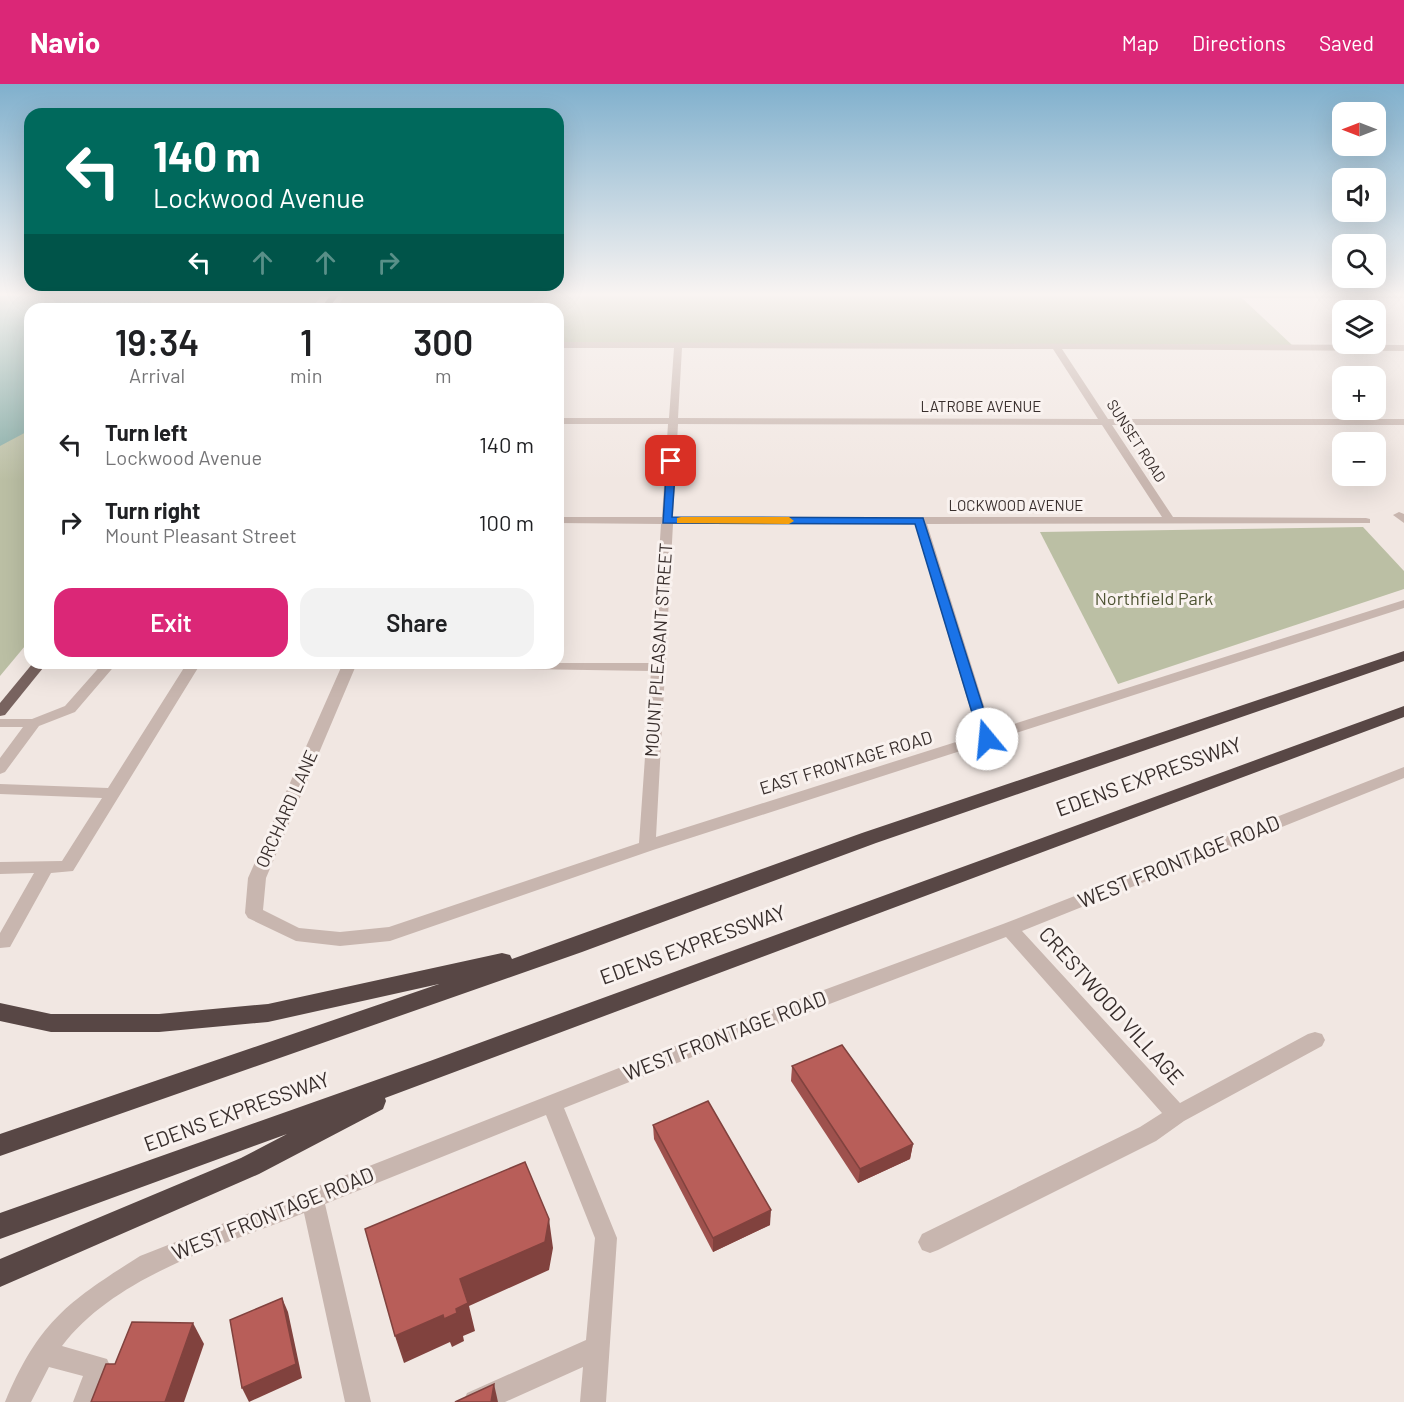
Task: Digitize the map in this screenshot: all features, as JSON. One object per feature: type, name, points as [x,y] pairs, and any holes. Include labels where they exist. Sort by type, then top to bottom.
[{"type":"highway","name":"EDENS EXPRESSWAY","points":[[0,1144],[574,946],[880,834],[1404,656]]},
{"type":"highway","name":"EDENS EXPRESSWAY","points":[[0,1226],[439,1068],[1404,711]]},
{"type":"highway","points":[[0,1012],[51,1023],[159,1023],[268,1013],[395,983],[574,946]]},
{"type":"highway","points":[[0,1273],[250,1166],[439,1068]]},
{"type":"main road","points":[[2,707],[34,669]]},
{"type":"street","name":"MOUNT PLEASANT STREET","points":[[646,846],[677,358]]},
{"type":"street","name":"SUNSET ROAD","points":[[1063,358],[1170,521]]},
{"type":"street","name":"LATROBE AVENUE","points":[[564,421],[1404,422]]},
{"type":"street","name":"LOCKWOOD AVENUE","points":[[564,520],[1366,521]]},
{"type":"street","points":[[920,521],[987,739]]},
{"type":"street","name":"EAST FRONTAGE ROAD","points":[[297,934],[340,939],[390,934],[646,846],[1404,604]]},
{"type":"street","points":[[564,666],[658,667]]},
{"type":"street","points":[[0,723],[34,723],[70,710],[105,669]]},
{"type":"street","points":[[0,868],[66,867],[190,669]]},
{"type":"street","name":"ORCHARD LANE","points":[[297,934],[254,914],[257,878],[347,669]]},
{"type":"street","points":[[0,769],[34,723]]},
{"type":"street","name":"WEST FRONTAGE ROAD","points":[[44,1353],[62,1327],[95,1298],[148,1264],[733,1032],[1009,929],[1404,772]]},
{"type":"street","points":[[0,789],[112,793]]},
{"type":"street","points":[[4,942],[46,867]]},
{"type":"street","name":"CRESTWOOD VILLAGE","points":[[1009,929],[1178,1115]]},
{"type":"street","points":[[930,1242],[1148,1134],[1178,1115],[1315,1040]]},
{"type":"street","points":[[552,1104],[606,1238],[593,1402]]},
{"type":"street","points":[[312,1198],[358,1402]]},
{"type":"street","points":[[476,1402],[597,1348]]},
{"type":"street","points":[[18,1402],[44,1353],[98,1368],[86,1402]]},
{"type":"green space","points":[[0,358],[24,358],[24,647],[0,676]]},
{"type":"green space","name":"Northfield Park","points":[[1363,527],[1404,571],[1404,589],[1118,684],[1040,532]]},
{"type":"water","points":[[0,358],[24,358],[24,433],[0,446]]},
{"type":"building","points":[[842,1045],[913,1144],[860,1169],[792,1066]]},
{"type":"building","points":[[708,1101],[771,1210],[713,1238],[653,1125]]},
{"type":"building","points":[[525,1162],[549,1219],[545,1242],[460,1279],[468,1303],[456,1309],[457,1313],[444,1319],[443,1315],[395,1336],[365,1229]]},
{"type":"building","points":[[282,1298],[296,1364],[242,1388],[230,1320]]},
{"type":"building","points":[[132,1322],[193,1323],[165,1402],[91,1402],[106,1364],[115,1364]]},
{"type":"building","points":[[494,1384],[491,1402],[455,1402]]},
{"type":"slow traffic","points":[[681,520],[789,521]]},
{"type":"route","points":[[671,461],[667,520],[920,521],[987,739]]}]
